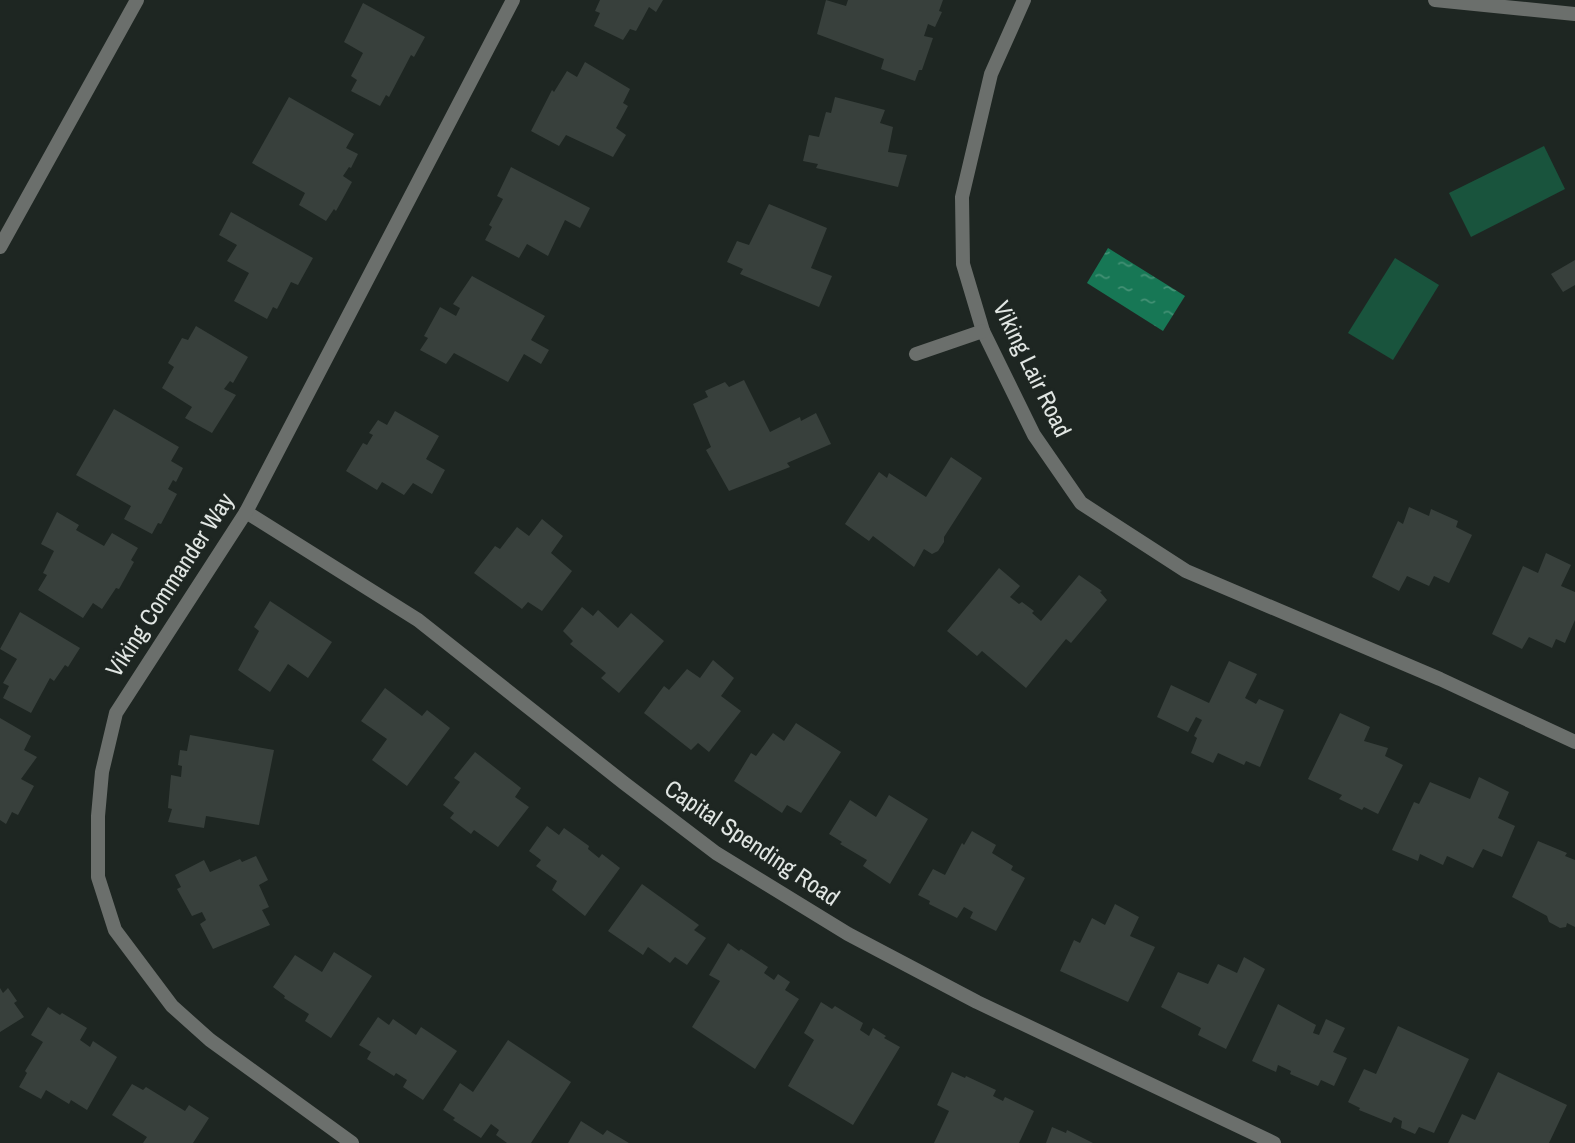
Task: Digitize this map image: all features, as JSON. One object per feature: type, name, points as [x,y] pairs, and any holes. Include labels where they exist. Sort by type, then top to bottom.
[{"type":"street","points":[[0,247],[137,0]]},
{"type":"street","name":"Viking Commander Way","points":[[352,1143],[210,1040],[172,1006],[115,930],[98,877],[98,816],[102,772],[116,713],[246,512],[513,0]]},
{"type":"street","name":"Viking Lair Road","points":[[1024,0],[991,74],[962,197],[963,264],[983,331],[1034,435],[1082,503],[1186,571],[1440,679],[1575,742]]},
{"type":"street","points":[[1435,0],[1575,14]]},
{"type":"street","points":[[916,354],[983,331]]},
{"type":"street","name":"Capital Spending Road","points":[[246,512],[418,620],[716,853],[848,934],[977,1002],[1275,1143]]},
{"type":"shaded area","points":[[1544,146],[1565,189],[1471,237],[1449,193]]},
{"type":"shaded area","points":[[1395,258],[1439,285],[1393,360],[1348,333]]},
{"type":"water","points":[[1108,248],[1185,296],[1163,331],[1087,283]]},
{"type":"building","points":[[600,0],[663,0],[656,12],[649,7],[636,31],[630,29],[623,40],[594,26],[600,13],[595,11]]},
{"type":"building","points":[[826,0],[846,6],[848,0],[943,0],[939,11],[942,12],[935,27],[928,24],[924,36],[933,38],[922,70],[919,70],[915,81],[881,69],[884,59],[817,34]]},
{"type":"building","points":[[363,3],[425,37],[414,57],[411,55],[389,97],[386,95],[380,106],[351,91],[357,80],[351,76],[363,53],[344,42]]},
{"type":"building","points":[[585,62],[630,89],[623,103],[628,106],[616,128],[626,135],[613,157],[566,135],[559,146],[531,131],[552,90],[554,92],[567,71],[577,77]]},
{"type":"building","points":[[289,97],[354,134],[346,148],[358,154],[351,168],[349,167],[343,176],[352,182],[336,211],[334,209],[326,221],[299,205],[305,193],[252,163]]},
{"type":"building","points":[[835,97],[885,110],[880,123],[893,127],[888,152],[907,155],[898,187],[816,168],[818,164],[803,161],[809,135],[819,137],[826,112],[831,113]]},
{"type":"building","points":[[511,167],[590,208],[580,228],[565,220],[548,256],[527,244],[519,258],[485,240],[492,227],[489,225],[503,199],[497,196]]},
{"type":"building","points":[[769,204],[827,228],[811,268],[832,276],[819,307],[740,274],[743,269],[727,262],[737,241],[749,245]]},
{"type":"building","points":[[231,212],[313,258],[298,285],[291,282],[277,309],[273,307],[267,319],[234,301],[249,273],[227,261],[237,245],[219,235]]},
{"type":"building","points":[[1575,260],[1575,285],[1563,292],[1551,274]]},
{"type":"building","points":[[472,276],[545,316],[531,340],[549,350],[541,364],[524,354],[508,382],[454,353],[446,364],[420,350],[428,338],[424,336],[440,307],[456,316],[460,308],[453,304]]},
{"type":"building","points":[[196,326],[248,357],[233,383],[230,381],[224,389],[236,395],[212,433],[185,418],[192,407],[162,388],[174,367],[168,363],[182,338],[188,340]]},
{"type":"building","points":[[744,380],[770,432],[800,417],[801,421],[816,413],[831,444],[787,463],[790,467],[729,491],[706,450],[711,447],[693,404],[708,397],[705,391],[725,382],[729,387]]},
{"type":"building","points":[[114,409],[179,447],[171,461],[183,468],[176,482],[173,480],[168,489],[177,494],[161,524],[158,523],[152,534],[124,519],[131,506],[76,475]]},
{"type":"building","points":[[395,411],[439,436],[426,459],[445,470],[432,494],[413,483],[404,495],[382,482],[377,490],[346,471],[363,443],[367,445],[373,435],[369,433],[378,420],[387,425]]},
{"type":"building","points":[[951,457],[982,478],[938,551],[932,554],[924,549],[914,567],[873,536],[869,541],[845,524],[879,472],[887,478],[889,473],[926,497]]},
{"type":"building","points":[[1409,507],[1429,516],[1431,509],[1458,521],[1456,527],[1472,535],[1449,583],[1434,576],[1429,586],[1407,576],[1399,591],[1372,577],[1398,521],[1403,524]]},
{"type":"building","points":[[57,512],[79,525],[76,530],[104,546],[112,533],[138,548],[131,560],[134,562],[119,589],[116,588],[102,609],[93,603],[83,618],[38,590],[47,575],[43,573],[54,551],[41,544]]},
{"type":"building","points":[[542,519],[563,536],[551,553],[572,571],[542,611],[528,602],[522,609],[474,573],[495,546],[500,549],[517,527],[529,536]]},
{"type":"building","points":[[1546,553],[1571,565],[1561,586],[1575,592],[1575,620],[1565,643],[1556,639],[1552,648],[1529,637],[1522,649],[1492,634],[1523,566],[1538,573]]},
{"type":"building","points":[[999,568],[1020,586],[1010,597],[1034,611],[1032,613],[1041,621],[1079,575],[1102,591],[1100,592],[1107,600],[1071,643],[1066,639],[1026,688],[982,651],[977,656],[947,631]]},
{"type":"building","points":[[270,601],[332,642],[308,678],[288,664],[270,692],[238,670],[259,631],[254,627]]},
{"type":"building","points":[[582,607],[593,616],[598,610],[618,628],[631,613],[664,641],[619,693],[601,678],[606,673],[570,644],[573,641],[563,631]]},
{"type":"building","points":[[20,612],[80,648],[68,667],[65,665],[54,681],[50,678],[31,713],[3,698],[9,686],[3,683],[17,659],[0,649]]},
{"type":"building","points":[[713,660],[734,678],[721,696],[741,711],[709,752],[698,743],[691,750],[644,713],[664,686],[669,690],[687,669],[700,678]]},
{"type":"building","points":[[1229,661],[1257,674],[1245,698],[1256,704],[1259,699],[1284,710],[1260,767],[1246,761],[1244,765],[1218,753],[1213,763],[1191,753],[1197,738],[1194,736],[1202,720],[1196,717],[1188,732],[1157,717],[1171,685],[1209,703]]},
{"type":"building","points":[[385,688],[422,716],[427,710],[450,728],[407,786],[372,760],[387,739],[361,721]]},
{"type":"building","points":[[1340,713],[1370,727],[1364,741],[1388,748],[1385,756],[1403,765],[1378,814],[1339,799],[1342,795],[1308,779]]},
{"type":"building","points":[[0,718],[31,736],[24,750],[37,757],[21,779],[34,786],[18,815],[12,812],[6,824],[0,820]]},
{"type":"building","points":[[796,723],[841,752],[801,813],[787,805],[782,813],[734,781],[751,753],[756,756],[773,733],[784,741]]},
{"type":"building","points":[[190,735],[274,750],[259,825],[206,816],[204,828],[168,822],[172,809],[168,808],[171,775],[181,777],[182,766],[178,765],[180,750],[187,751]]},
{"type":"building","points":[[475,752],[521,788],[515,797],[529,807],[498,847],[474,830],[471,834],[450,818],[454,813],[443,805],[460,782],[454,778]]},
{"type":"building","points":[[1479,777],[1509,792],[1498,818],[1515,826],[1502,857],[1483,849],[1473,868],[1447,856],[1443,865],[1420,854],[1418,861],[1392,850],[1414,802],[1419,804],[1430,782],[1470,799]]},
{"type":"building","points":[[889,795],[928,819],[890,884],[863,866],[867,860],[829,834],[850,800],[876,817]]},
{"type":"building","points":[[547,826],[559,835],[564,828],[589,846],[588,849],[599,858],[602,854],[620,868],[585,916],[552,890],[557,881],[536,866],[541,860],[529,851]]},
{"type":"building","points":[[972,831],[996,845],[992,853],[1013,866],[1011,870],[1025,878],[996,931],[970,918],[973,912],[964,907],[957,918],[929,904],[930,901],[918,895],[933,869],[945,875],[962,843],[964,845]]},
{"type":"building","points":[[1538,841],[1567,853],[1565,856],[1575,860],[1575,927],[1567,923],[1566,927],[1560,928],[1549,922],[1547,916],[1512,897]]},
{"type":"building","points":[[256,856],[268,880],[259,885],[269,907],[262,910],[270,925],[213,949],[200,924],[206,920],[202,912],[192,916],[177,889],[181,887],[175,875],[204,860],[210,872],[240,859],[242,862]]},
{"type":"building","points":[[642,884],[699,925],[694,930],[706,938],[687,965],[675,957],[670,963],[648,947],[643,955],[608,931]]},
{"type":"building","points":[[1115,904],[1139,917],[1130,936],[1155,947],[1128,1002],[1060,971],[1074,940],[1080,943],[1092,918],[1105,925]]},
{"type":"building","points":[[728,943],[768,967],[764,973],[774,980],[778,974],[790,982],[785,990],[799,999],[755,1069],[692,1027],[720,981],[709,975]]},
{"type":"building","points":[[334,952],[372,976],[331,1038],[305,1021],[309,1014],[284,998],[285,996],[273,987],[295,955],[322,972]]},
{"type":"building","points":[[1244,957],[1265,969],[1226,1049],[1198,1035],[1201,1028],[1161,1007],[1178,972],[1208,984],[1218,964],[1237,973]]},
{"type":"building","points":[[0,988],[3,993],[8,988],[24,1017],[0,1032]]},
{"type":"building","points":[[821,1002],[832,1009],[835,1006],[863,1023],[860,1030],[869,1036],[873,1028],[900,1047],[853,1125],[788,1086],[814,1040],[804,1033]]},
{"type":"building","points":[[1278,1004],[1316,1025],[1313,1033],[1319,1035],[1326,1019],[1345,1028],[1333,1052],[1347,1058],[1334,1086],[1321,1080],[1318,1086],[1290,1074],[1291,1071],[1278,1065],[1276,1072],[1252,1061]]},
{"type":"building","points":[[48,1007],[87,1028],[80,1040],[90,1047],[93,1041],[117,1057],[87,1110],[71,1100],[69,1104],[46,1090],[41,1099],[19,1087],[27,1073],[25,1071],[43,1042],[31,1035]]},
{"type":"building","points":[[378,1017],[389,1025],[393,1019],[416,1035],[421,1027],[457,1051],[423,1100],[403,1087],[407,1080],[396,1073],[394,1076],[367,1059],[371,1052],[359,1045]]},
{"type":"building","points":[[1398,1026],[1469,1059],[1434,1133],[1419,1127],[1415,1134],[1401,1128],[1402,1121],[1394,1117],[1391,1123],[1359,1110],[1360,1108],[1348,1102],[1364,1069],[1376,1074]]},
{"type":"building","points":[[508,1040],[571,1082],[531,1143],[507,1143],[496,1135],[499,1130],[491,1124],[481,1138],[453,1120],[455,1118],[443,1110],[460,1083],[473,1092]]},
{"type":"building","points":[[952,1072],[996,1090],[993,1096],[1003,1101],[1005,1097],[1034,1111],[1019,1143],[934,1143],[949,1111],[937,1105]]},
{"type":"building","points":[[1498,1072],[1567,1105],[1549,1143],[1448,1143],[1462,1114],[1475,1120]]},
{"type":"building","points":[[132,1084],[143,1090],[146,1087],[185,1111],[189,1105],[209,1118],[193,1143],[143,1143],[147,1137],[112,1115]]},
{"type":"building","points":[[581,1121],[603,1135],[607,1130],[629,1143],[568,1143]]},
{"type":"building","points":[[1052,1127],[1066,1133],[1067,1130],[1093,1143],[1046,1143]]}]
